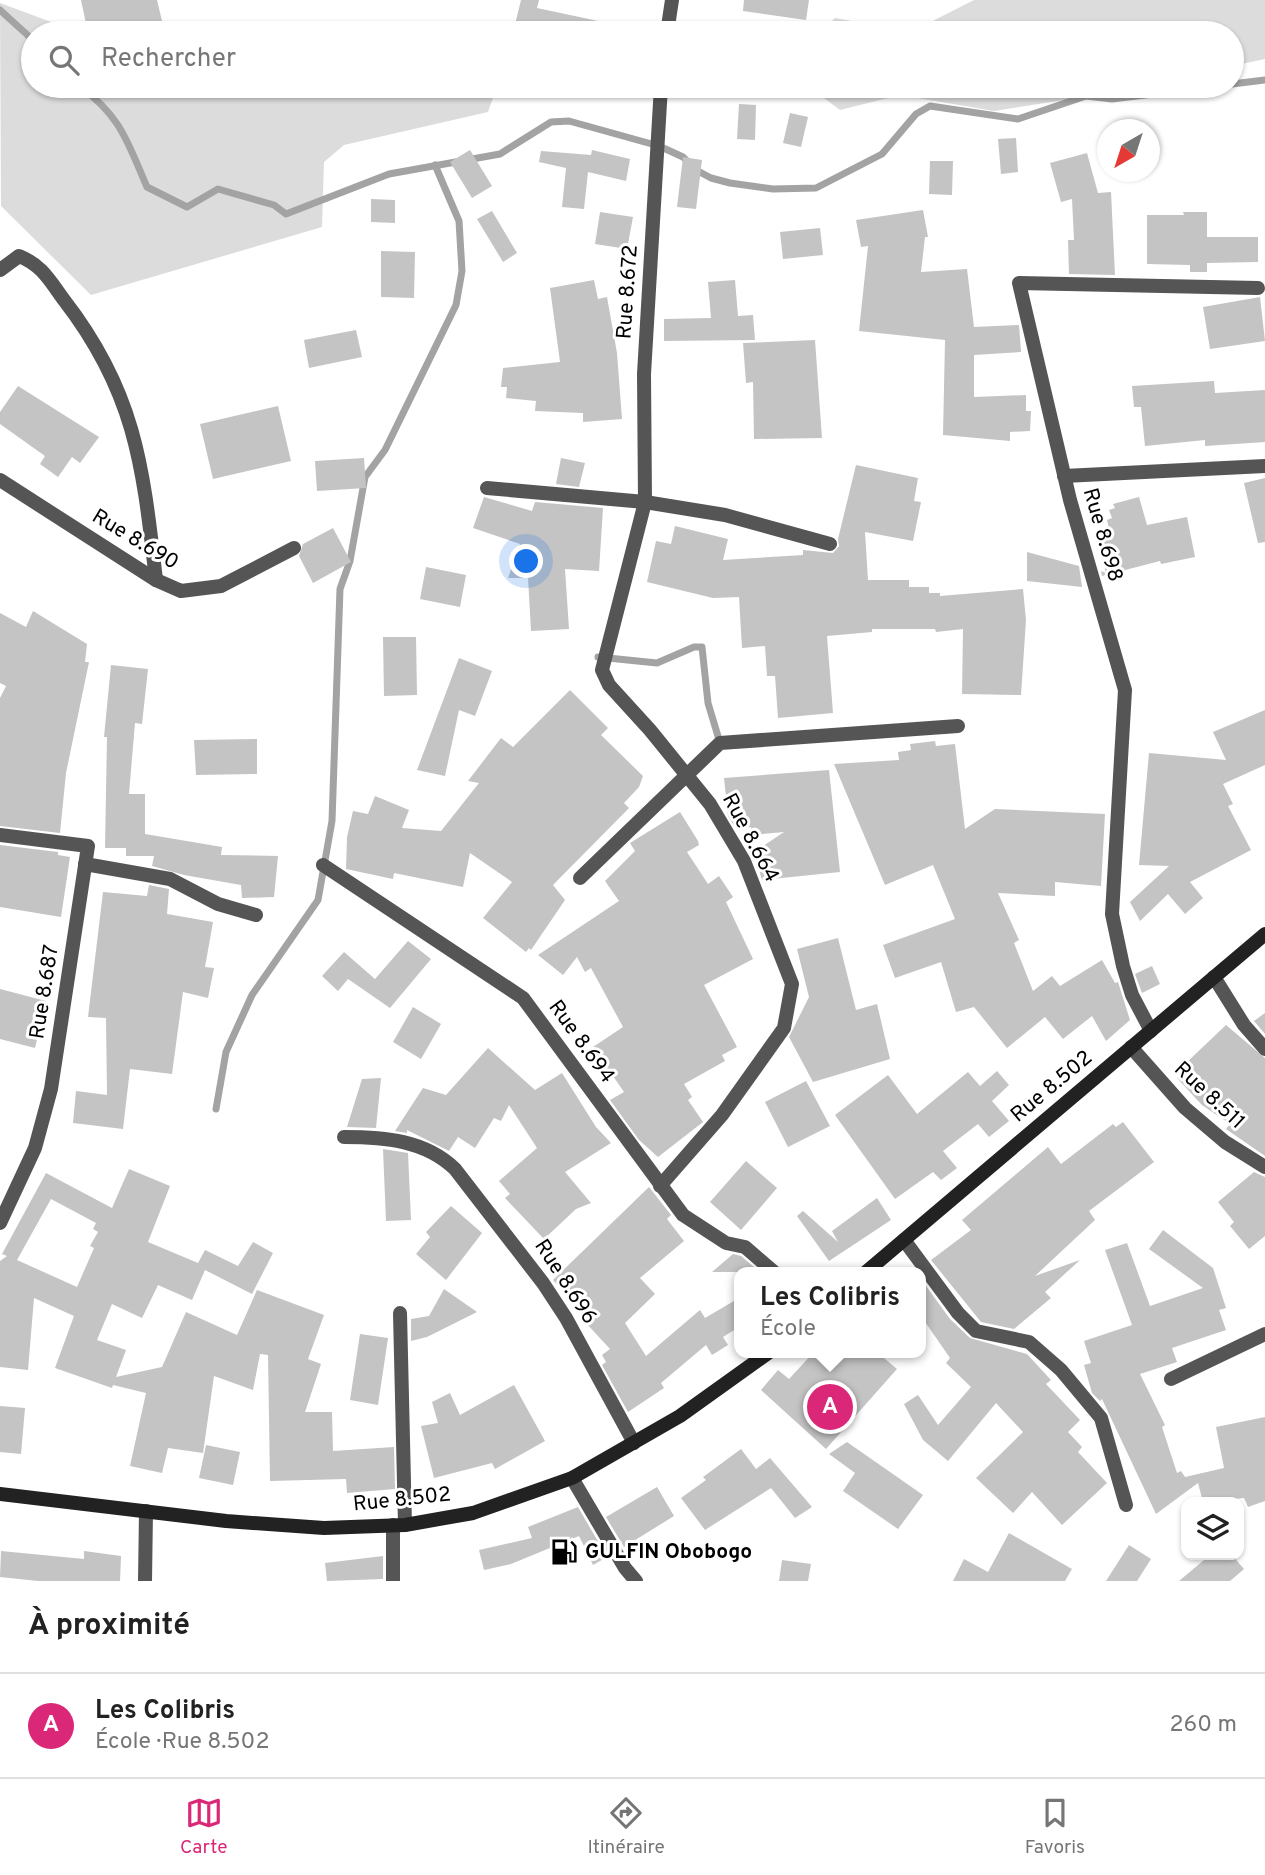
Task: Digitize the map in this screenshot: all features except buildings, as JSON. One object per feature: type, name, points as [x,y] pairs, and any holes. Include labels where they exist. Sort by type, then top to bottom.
[{"type":"main road","name":"Rue 8.502","points":[[872,1267],[1265,934]]},
{"type":"main road","name":"Rue 8.502","points":[[0,1494],[324,1528],[399,1525],[473,1513],[572,1478],[680,1416],[761,1358]]},
{"type":"street","points":[[669,21],[672,0]]},
{"type":"street","name":"Rue 8.672","points":[[645,502],[644,374],[660,98]]},
{"type":"street","points":[[0,270],[19,256],[43,270],[86,328],[112,372],[132,424],[145,484],[156,580]]},
{"type":"street","name":"Rue 8.698","points":[[1151,1031],[1129,985],[1112,914],[1125,690],[1064,476],[1019,284],[1258,288]]},
{"type":"street","points":[[1064,476],[1265,466]]},
{"type":"street","name":"Rue 8.690","points":[[2,486],[156,580],[181,591],[221,586],[294,548]]},
{"type":"street","points":[[487,488],[645,502],[725,515],[831,544]]},
{"type":"street","name":"Rue 8.664","points":[[645,502],[602,670],[609,685],[710,804],[744,861],[792,984],[784,1028],[722,1115],[660,1186]]},
{"type":"street","points":[[580,878],[720,743],[958,726]]},
{"type":"street","points":[[0,835],[88,846],[85,864],[170,879],[218,904],[256,915]]},
{"type":"street","name":"Rue 8.687","points":[[0,1223],[36,1148],[51,1089],[85,864]]},
{"type":"street","name":"Rue 8.694","points":[[323,865],[523,999],[683,1215],[726,1243],[745,1247],[768,1267]]},
{"type":"street","points":[[1214,977],[1244,1025],[1265,1049]]},
{"type":"street","name":"Rue 8.511","points":[[1131,1047],[1185,1108],[1225,1142],[1265,1167]]},
{"type":"street","name":"Rue 8.696","points":[[344,1137],[375,1137],[402,1142],[442,1156],[479,1197],[543,1283],[566,1318],[634,1443]]},
{"type":"street","points":[[904,1240],[924,1267]]},
{"type":"street","points":[[926,1270],[958,1313],[976,1331],[1029,1342],[1061,1370],[1101,1418],[1126,1505]]},
{"type":"street","points":[[393,1581],[399,1525],[401,1313]]},
{"type":"street","points":[[1171,1379],[1265,1334]]},
{"type":"street","points":[[572,1478],[625,1568],[636,1581]]},
{"type":"street","points":[[145,1581],[146,1511]]},
{"type":"shaded area","points":[[974,0],[1265,0],[1265,59],[1244,63],[1244,21],[933,21]]},
{"type":"shaded area","points":[[0,3],[49,21],[21,21],[21,98],[493,98],[488,112],[344,145],[324,162],[322,227],[91,295],[1,206]]},
{"type":"shaded area","points":[[824,98],[888,98],[840,110]]},
{"type":"shaded area","points":[[918,98],[1077,98],[994,111]]},
{"type":"waterway","points":[[0,10],[21,29]]},
{"type":"waterway","points":[[1244,83],[1265,80]]},
{"type":"waterway","points":[[94,98],[114,119],[128,143],[147,187],[187,207],[218,189],[274,205],[286,214],[389,174],[500,154],[551,122],[569,121],[659,146],[683,157],[696,170],[711,178],[730,183],[773,189],[816,188],[882,154],[916,114],[930,106],[1018,119],[1080,98]]},
{"type":"waterway","points":[[1103,98],[1120,98]]},
{"type":"waterway","points":[[216,1109],[226,1052],[252,995],[318,900],[332,821],[340,589],[350,561],[365,477],[385,450],[456,305],[462,271],[459,221],[435,165]]},
{"type":"waterway","points":[[598,657],[657,663],[694,647],[702,647],[708,703],[720,743]]},
{"type":"place","name":"Les Colibris","points":[[830,1407]]},
{"type":"place","name":"GULFIN Obobogo","points":[[564,1552]]}]
